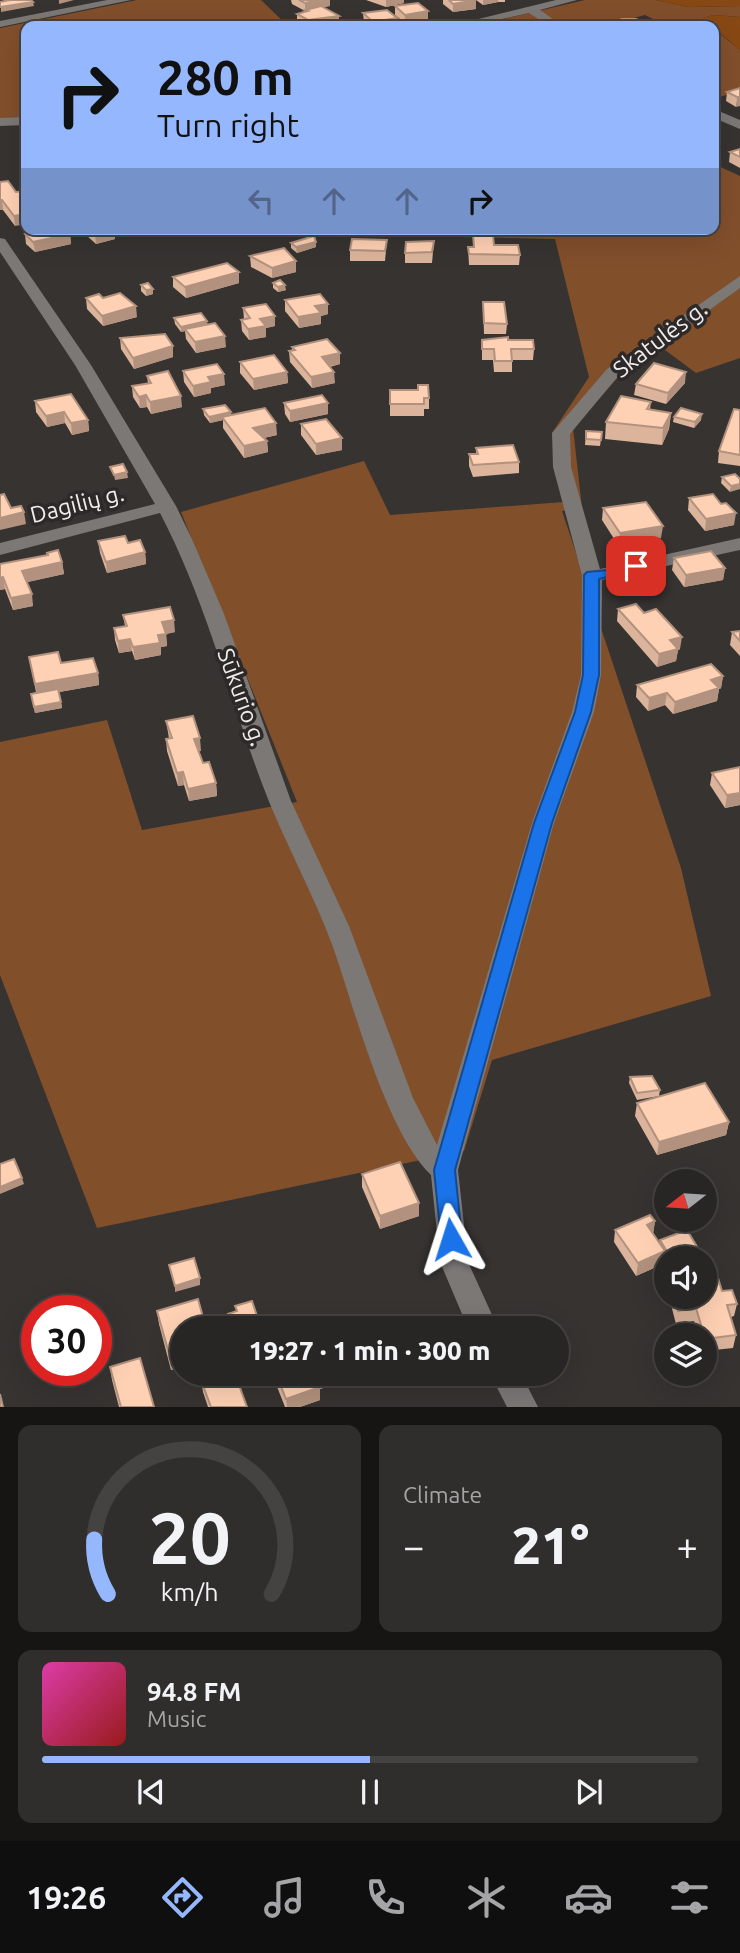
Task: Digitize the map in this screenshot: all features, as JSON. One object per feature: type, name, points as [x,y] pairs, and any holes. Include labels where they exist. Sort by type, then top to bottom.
[{"type":"street","points":[[0,24],[125,0]]},
{"type":"street","points":[[478,21],[571,0]]},
{"type":"street","points":[[530,9],[549,21]]},
{"type":"street","points":[[719,115],[740,125]]},
{"type":"street","points":[[0,122],[21,121]]},
{"type":"street","name":"Sūkurio g.","points":[[0,242],[65,333],[167,506],[191,556],[280,803],[337,925],[405,1112],[426,1155],[444,1170]]},
{"type":"street","name":"Skatulės g.","points":[[478,1316],[454,1262],[444,1170],[543,823],[583,712],[591,675],[592,575],[562,467],[561,433],[613,372],[740,281]]},
{"type":"street","name":"Dagilių g.","points":[[0,549],[167,506]]},
{"type":"street","points":[[592,575],[610,574],[650,562],[740,544]]},
{"type":"street","points":[[512,1386],[523,1407]]},
{"type":"shaded area","points":[[137,0],[261,0],[283,21],[34,21]]},
{"type":"shaded area","points":[[585,0],[656,0],[688,7],[740,6],[740,17],[713,15],[703,18],[706,21],[657,21],[645,15],[621,21],[495,21]]},
{"type":"shaded area","points":[[656,0],[740,0],[740,6],[688,7]]},
{"type":"shaded area","points":[[713,15],[740,17],[740,50],[719,32],[719,21],[706,21],[702,18]]},
{"type":"shaded area","points":[[21,24],[21,121],[0,124],[0,28]]},
{"type":"shaded area","points":[[719,33],[740,50],[740,92],[719,97]]},
{"type":"shaded area","points":[[719,166],[740,176],[740,358],[696,373],[665,350],[620,375],[573,428],[582,508],[562,511],[681,868],[711,996],[492,1060],[464,1151],[97,1228],[0,975],[0,742],[107,720],[142,830],[297,802],[181,512],[364,461],[390,515],[564,502],[552,433],[589,377],[555,239],[461,237],[719,235]]},
{"type":"building","points":[[449,0],[476,0],[453,4]]},
{"type":"building","points":[[0,2],[33,2],[0,7]]},
{"type":"building","points":[[418,3],[428,11],[405,15],[395,6]]},
{"type":"building","points":[[321,6],[339,16],[308,20],[297,14],[308,11],[305,10]]},
{"type":"building","points":[[387,10],[397,18],[372,21],[363,13]]},
{"type":"building","points":[[636,19],[641,21],[617,21]]},
{"type":"building","points":[[740,88],[740,97],[727,92]]},
{"type":"building","points":[[740,149],[740,157],[730,152]]},
{"type":"building","points":[[8,181],[16,192],[21,192],[21,215],[14,216],[0,200],[0,182]]},
{"type":"building","points":[[26,235],[65,235],[33,242]]},
{"type":"building","points":[[473,235],[493,235],[494,245],[518,245],[520,255],[469,254],[468,247],[474,247]]},
{"type":"building","points":[[314,236],[316,242],[296,247],[291,243]]},
{"type":"building","points":[[352,239],[387,240],[385,251],[350,250]]},
{"type":"building","points":[[434,241],[432,252],[405,253],[406,242]]},
{"type":"building","points":[[284,248],[296,261],[272,268],[250,256]]},
{"type":"building","points":[[227,263],[239,272],[185,287],[173,277]]},
{"type":"building","points":[[280,280],[285,285],[278,287],[273,283]]},
{"type":"building","points":[[148,283],[153,289],[146,290],[141,285]]},
{"type":"building","points":[[120,293],[136,306],[102,316],[86,298],[99,294],[103,298]]},
{"type":"building","points":[[320,294],[328,304],[315,306],[321,313],[298,317],[285,300]]},
{"type":"building","points":[[483,302],[504,302],[507,324],[484,323]]},
{"type":"building","points":[[266,304],[275,316],[260,319],[266,326],[248,329],[241,320],[250,318],[243,308]]},
{"type":"building","points":[[201,313],[207,321],[181,327],[174,318]]},
{"type":"building","points":[[215,323],[225,336],[195,342],[185,329]]},
{"type":"building","points":[[165,334],[173,346],[133,358],[120,338]]},
{"type":"building","points":[[508,337],[508,340],[533,340],[534,349],[511,349],[512,361],[495,361],[494,349],[482,349],[482,340]]},
{"type":"building","points":[[327,339],[340,353],[322,357],[334,372],[311,377],[289,351],[295,350],[292,347]]},
{"type":"building","points":[[274,355],[287,372],[253,379],[240,362]]},
{"type":"building","points":[[654,363],[686,372],[668,393],[636,384]]},
{"type":"building","points":[[217,364],[224,374],[208,377],[211,382],[193,386],[183,371]]},
{"type":"building","points":[[168,371],[181,396],[150,402],[146,395],[139,397],[132,386],[151,383],[147,376]]},
{"type":"building","points":[[418,385],[428,385],[429,398],[424,398],[424,404],[390,404],[390,390],[418,390]]},
{"type":"building","points":[[71,394],[88,420],[71,423],[64,412],[46,416],[35,401]]},
{"type":"building","points":[[322,395],[328,403],[290,411],[284,403]]},
{"type":"building","points":[[621,396],[651,402],[647,409],[671,413],[663,428],[606,422]]},
{"type":"building","points":[[225,405],[231,412],[209,417],[203,409]]},
{"type":"building","points":[[265,408],[276,423],[253,428],[267,441],[244,446],[222,417]]},
{"type":"building","points":[[681,408],[702,414],[695,422],[674,417]]},
{"type":"building","points":[[734,409],[740,410],[740,455],[719,451]]},
{"type":"building","points":[[326,419],[342,438],[316,444],[301,424]]},
{"type":"building","points":[[586,431],[602,432],[601,440],[586,439]]},
{"type":"building","points":[[513,445],[519,462],[473,465],[469,454],[478,454],[476,448]]},
{"type":"building","points":[[123,464],[127,472],[114,475],[110,467]]},
{"type":"building","points":[[735,474],[740,479],[740,484],[731,486],[722,477]]},
{"type":"building","points":[[4,494],[11,508],[21,506],[24,512],[0,518],[0,495]]},
{"type":"building","points":[[713,494],[721,504],[726,503],[736,513],[706,519],[689,498]]},
{"type":"building","points":[[646,502],[663,526],[620,533],[603,508]]},
{"type":"building","points":[[125,536],[128,543],[140,540],[145,552],[106,562],[98,541]]},
{"type":"building","points":[[58,550],[62,562],[22,571],[32,594],[11,598],[3,577],[0,578],[0,564],[48,555],[47,553]]},
{"type":"building","points":[[711,551],[725,568],[686,575],[674,558]]},
{"type":"building","points":[[636,604],[644,613],[656,609],[682,637],[670,640],[678,649],[659,654],[618,609]]},
{"type":"building","points":[[170,607],[174,620],[162,622],[166,634],[158,635],[160,643],[133,647],[130,639],[118,641],[114,628],[127,626],[123,615]]},
{"type":"building","points":[[740,631],[740,641],[732,632]]},
{"type":"building","points":[[58,652],[61,663],[93,658],[98,673],[35,684],[29,657]]},
{"type":"building","points":[[711,664],[723,676],[711,680],[719,688],[675,702],[667,693],[649,698],[637,685]]},
{"type":"building","points":[[58,689],[61,702],[34,707],[31,694]]},
{"type":"building","points":[[193,716],[200,738],[194,739],[203,763],[209,762],[216,783],[188,789],[183,772],[177,773],[166,739],[172,738],[166,721]]},
{"type":"building","points":[[740,767],[740,793],[727,795],[712,773]]},
{"type":"building","points":[[652,1076],[660,1090],[637,1093],[630,1077]]},
{"type":"building","points":[[705,1083],[729,1122],[659,1142],[637,1103]]},
{"type":"building","points":[[14,1159],[22,1178],[0,1187],[0,1164]]},
{"type":"building","points":[[400,1162],[419,1203],[380,1216],[362,1174]]},
{"type":"building","points":[[650,1215],[654,1222],[647,1225],[662,1246],[654,1246],[654,1256],[638,1263],[615,1230]]},
{"type":"building","points":[[688,1232],[697,1246],[664,1246],[660,1240]]},
{"type":"building","points":[[194,1258],[200,1278],[175,1286],[169,1265]]},
{"type":"building","points":[[717,1278],[722,1291],[732,1290],[737,1304],[727,1305],[736,1335],[717,1337],[717,1323],[700,1323],[696,1309],[717,1309]]},
{"type":"building","points":[[198,1299],[203,1316],[170,1316],[170,1357],[157,1311]]},
{"type":"building","points":[[252,1301],[257,1316],[229,1316],[237,1311],[235,1306]]},
{"type":"building","points":[[140,1358],[154,1407],[121,1407],[112,1366]]},
{"type":"building","points":[[203,1386],[239,1386],[247,1407],[211,1407]]},
{"type":"building","points":[[281,1386],[320,1387],[286,1399]]},
{"type":"route","points":[[451,1239],[444,1170],[543,823],[583,712],[591,675],[592,575],[610,574],[636,566]]}]
